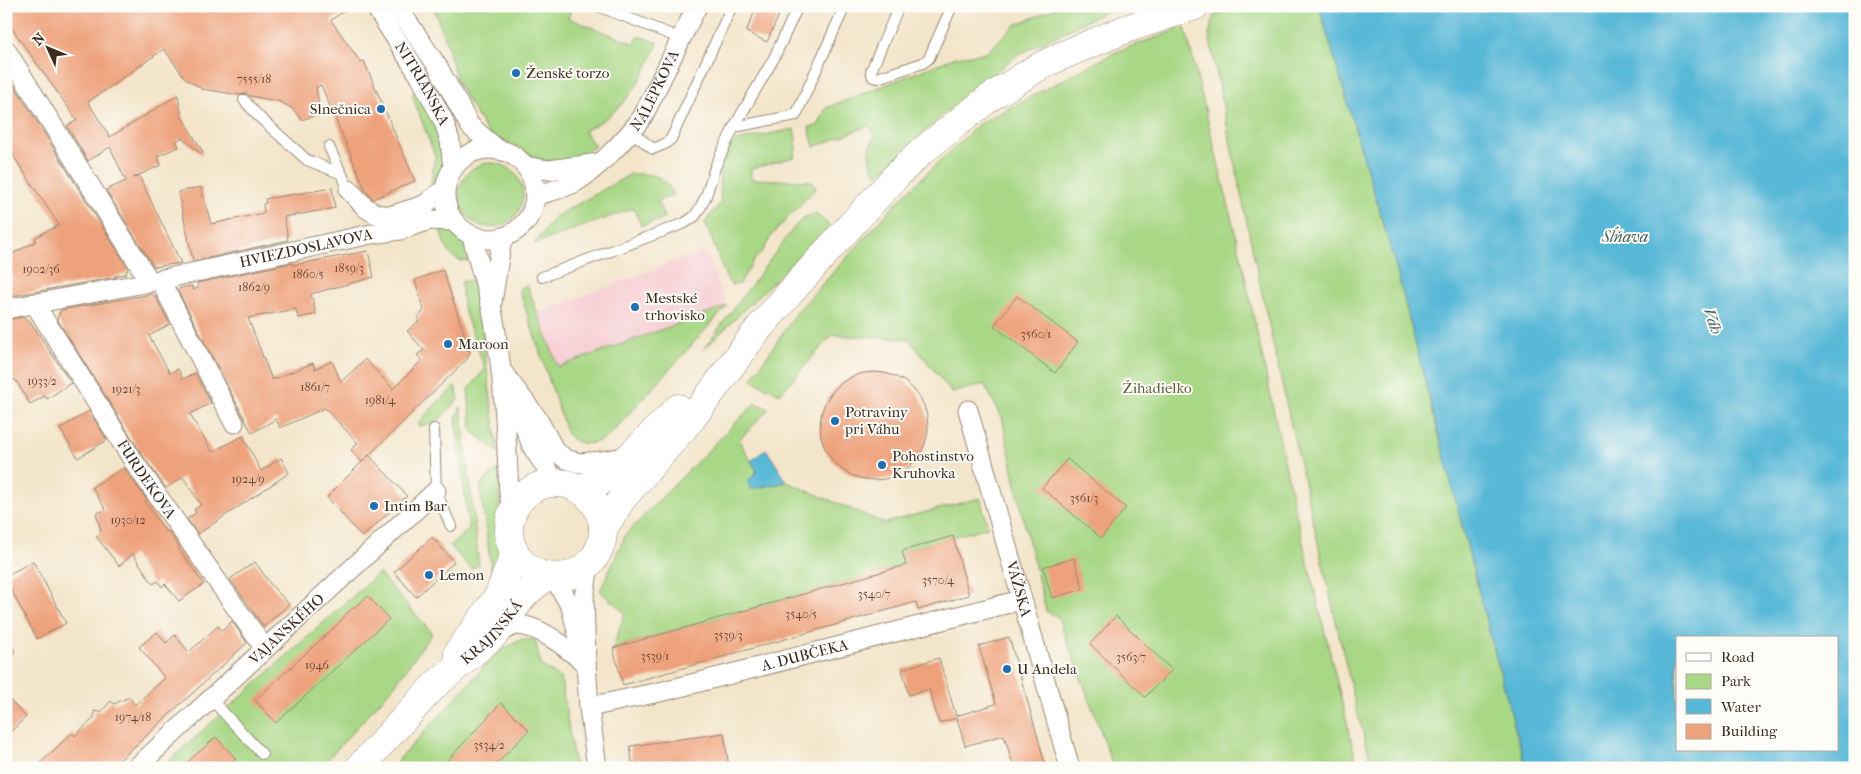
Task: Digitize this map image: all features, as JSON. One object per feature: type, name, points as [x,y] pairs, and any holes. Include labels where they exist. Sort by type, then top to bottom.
[{"type":"main road","points":[[567,486],[590,499],[596,506],[600,513],[603,530],[602,542],[589,564],[573,574],[550,576],[531,570],[519,559],[515,552],[510,536],[510,528],[513,512],[522,499],[534,489],[600,482],[630,456],[759,328],[897,176],[921,152],[966,114],[1015,80],[1061,56],[1126,29],[1184,10]]},
{"type":"main road","points":[[603,530],[622,499],[693,417],[759,328]]},
{"type":"main road","name":"KRAJINSKÁ","points":[[359,768],[434,686],[500,596],[515,552]]},
{"type":"main road","name":"KRAJINSKÁ","points":[[434,686],[495,634],[524,595],[550,576]]},
{"type":"street","name":"NITRIANSKA","points":[[376,6],[421,78],[444,122],[450,141],[453,169]]},
{"type":"street","name":"NITRIANSKA","points":[[397,6],[438,67],[470,126],[497,149],[513,155],[525,166]]},
{"type":"street","name":"NÁLEPKOVA","points":[[535,196],[573,184],[632,132],[643,116],[682,39],[696,6]]},
{"type":"street","points":[[6,50],[155,281],[234,423]]},
{"type":"street","name":"NITRIANSKA","points":[[445,189],[453,169],[462,158],[475,151],[497,149]]},
{"type":"street","points":[[525,166],[549,170],[599,163]]},
{"type":"street","points":[[445,189],[446,208],[453,221],[465,232],[472,236],[487,239],[502,238],[526,223],[534,206],[533,180],[525,166]]},
{"type":"street","points":[[345,182],[366,208],[376,214],[390,216],[424,205],[445,189]]},
{"type":"street","points":[[345,182],[356,212],[366,224],[381,233]]},
{"type":"street","name":"HVIEZDOSLAVOVA","points":[[6,309],[155,281],[400,230],[430,220],[453,221]]},
{"type":"street","points":[[472,236],[479,268],[492,309],[501,370],[509,493],[513,512]]},
{"type":"street","points":[[492,309],[502,238]]},
{"type":"street","name":"FURDEKOVA","points":[[34,303],[136,465],[265,649]]},
{"type":"street","points":[[501,370],[537,418],[555,451],[566,460],[579,463],[630,456]]},
{"type":"street","points":[[501,370],[533,448],[567,486]]},
{"type":"street","name":"VÁŽSKA","points":[[968,410],[1070,768]]},
{"type":"street","name":"VAJANSKÉHO","points":[[136,768],[436,491]]},
{"type":"street","points":[[589,564],[584,598],[586,664],[589,707],[597,768]]},
{"type":"street","points":[[550,576],[571,607],[586,664]]},
{"type":"street","name":"A. DUBČEKA","points":[[589,707],[664,691],[1021,600]]},
{"type":"street","points":[[495,634],[517,625],[533,629],[549,636],[586,664]]},
{"type":"lane","points":[[598,6],[682,39]]},
{"type":"lane","points":[[632,132],[654,149],[671,139],[732,6]]},
{"type":"lane","points":[[542,276],[685,223],[695,216],[706,196],[714,167],[734,127],[774,58],[798,6]]},
{"type":"lane","points":[[734,127],[796,115],[845,6]]},
{"type":"lane","points":[[899,6],[871,71],[873,77],[877,78],[923,63],[929,58],[952,6]]},
{"type":"lane","points":[[244,100],[258,116],[307,160],[345,182]]},
{"type":"lane","points":[[329,147],[345,182]]},
{"type":"lane","points":[[434,429],[436,491],[451,526]]},
{"type":"lane","points":[[211,699],[262,754]]},
{"type":"shaded area","points":[[705,250],[727,306],[558,368],[537,313]]},
{"type":"green space","points":[[433,6],[572,6],[568,18],[635,44],[638,37],[658,43],[638,83],[621,105],[598,123],[584,131],[595,146],[580,156],[557,163],[536,159],[521,148],[489,135],[457,83],[448,47]]},
{"type":"green space","points":[[1057,6],[1116,6],[1016,56],[964,96],[877,175],[870,161],[871,145],[875,135],[870,125],[814,147],[809,127],[818,126],[826,108],[956,57],[986,53],[1015,25]]},
{"type":"green space","points":[[1239,6],[1319,6],[1397,271],[1486,620],[1526,768],[1373,768],[1356,708],[1279,371],[1209,34],[1214,15]]},
{"type":"green space","name":"Žihadielko","points":[[1185,27],[1240,253],[1294,506],[1358,768],[1113,768],[1058,617],[1046,611],[1023,518],[1002,417],[984,384],[952,393],[909,339],[832,335],[780,394],[751,380],[797,312],[901,198],[979,124],[1116,52]]},
{"type":"green space","points":[[416,88],[443,134],[444,175],[439,186],[429,195],[435,156],[412,95]]},
{"type":"green space","points":[[794,129],[797,146],[794,157],[751,169],[751,179],[811,181],[816,188],[771,236],[763,251],[754,260],[739,284],[732,285],[726,277],[705,222],[721,202],[720,169],[722,162],[736,141]]},
{"type":"green space","points":[[491,163],[509,169],[517,177],[523,195],[517,213],[509,221],[491,227],[473,221],[465,213],[459,195],[465,177],[473,169]]},
{"type":"green space","points":[[631,174],[652,175],[661,179],[670,188],[674,195],[658,201],[664,218],[641,226],[634,208],[534,244],[555,217]]},
{"type":"green space","points":[[816,214],[830,226],[703,350],[796,225],[805,217]]},
{"type":"green space","points":[[439,226],[461,237],[472,260],[458,260],[449,252]]},
{"type":"green space","points":[[475,279],[498,452],[472,431],[468,390],[485,369],[463,307],[461,282]]},
{"type":"green space","points":[[527,285],[558,367],[727,306],[609,436],[587,444],[577,441],[567,434],[519,289]]},
{"type":"green space","points":[[455,386],[459,399],[437,422],[419,426],[418,422]]},
{"type":"green space","points":[[755,403],[769,409],[739,440],[757,471],[751,488],[787,482],[884,523],[980,498],[988,527],[902,551],[906,565],[613,648],[625,613],[600,591],[626,534]]},
{"type":"green space","points":[[461,407],[479,565],[471,569],[450,546],[469,529],[456,419]]},
{"type":"green space","points":[[500,467],[499,558],[492,575],[480,486]]},
{"type":"green space","points":[[379,573],[432,633],[394,686],[320,768],[161,768]]},
{"type":"green space","points":[[522,639],[535,640],[541,665],[561,679],[575,768],[391,768],[497,653]]},
{"type":"water","name":"Sĺňava","points":[[1319,6],[1855,6],[1855,768],[1526,768],[1486,620],[1397,271]]},
{"type":"water","points":[[766,449],[787,482],[751,489],[748,482],[757,471],[751,461]]},
{"type":"building","points":[[6,6],[352,6],[331,20],[361,63],[364,61],[415,181],[373,199],[366,191],[321,85],[316,87],[320,113],[302,120],[292,108],[278,101],[250,96],[246,93],[240,95],[202,89],[185,78],[164,49],[88,102],[110,137],[178,95],[182,117],[203,152],[201,154],[182,138],[176,141],[179,147],[157,156],[161,165],[133,178],[139,176],[181,263],[154,267],[106,190],[126,181],[110,147],[88,161],[67,126],[77,120],[6,20]]},
{"type":"building","points":[[757,6],[783,6],[767,42],[746,32]]},
{"type":"building","points":[[6,72],[128,268],[126,274],[6,297],[6,255],[35,242],[36,237],[59,225],[6,145]]},
{"type":"building","points":[[201,187],[211,224],[264,213],[263,204],[266,203],[265,199],[332,188],[335,208],[284,217],[288,240],[195,261],[193,260],[178,192]]},
{"type":"building","points":[[368,251],[374,277],[311,294],[316,314],[298,318],[296,309],[248,318],[272,380],[313,363],[315,369],[332,361],[341,382],[365,359],[393,389],[422,360],[417,355],[424,350],[407,331],[419,321],[417,319],[424,310],[415,280],[443,270],[470,352],[467,359],[362,462],[351,450],[358,443],[325,408],[280,428],[276,419],[252,433],[178,291],[180,288],[192,286],[193,290],[198,288],[197,283],[292,263],[293,265]]},
{"type":"building","points":[[152,294],[155,296],[170,324],[149,336],[170,373],[178,369],[183,379],[195,373],[211,403],[190,414],[212,452],[243,436],[261,471],[281,458],[289,473],[198,534],[187,519],[196,513],[194,510],[201,505],[183,477],[166,488],[145,459],[57,319],[61,310]]},
{"type":"building","points":[[1017,296],[1078,342],[1055,373],[994,326]]},
{"type":"building","points":[[22,317],[30,321],[71,383],[47,399],[45,396],[30,404],[15,379],[6,385],[6,320]]},
{"type":"building","points":[[874,372],[895,376],[912,388],[924,405],[928,426],[924,447],[912,464],[895,476],[874,480],[853,476],[836,464],[824,447],[820,426],[824,405],[836,388],[853,376]]},
{"type":"building","points":[[89,411],[107,440],[78,458],[60,429]]},
{"type":"building","points":[[369,455],[407,496],[362,537],[327,497]]},
{"type":"building","points":[[1067,459],[1126,508],[1101,538],[1042,488]]},
{"type":"building","points":[[124,468],[147,500],[145,502],[166,532],[168,531],[204,584],[179,601],[165,584],[162,587],[158,581],[153,584],[133,554],[119,566],[96,536],[101,531],[96,513],[106,510],[92,487]]},
{"type":"building","points":[[953,536],[969,595],[918,610],[916,602],[623,685],[613,648],[906,565],[902,551]]},
{"type":"building","points":[[432,537],[454,562],[416,597],[394,572]]},
{"type":"building","points":[[1074,558],[1083,589],[1052,598],[1043,567]]},
{"type":"building","points":[[33,561],[66,623],[37,639],[6,580],[6,576]]},
{"type":"building","points":[[255,562],[272,586],[289,604],[264,627],[230,579]]},
{"type":"building","points":[[368,596],[389,619],[276,723],[255,700],[338,624],[347,613]]},
{"type":"building","points":[[1116,616],[1172,670],[1145,697],[1090,644]]},
{"type":"building","points":[[232,621],[247,643],[111,768],[35,768],[72,733],[75,736],[94,718],[94,711],[101,712],[111,701],[114,704],[129,697],[135,705],[165,678],[139,647],[157,632],[166,643],[175,635],[189,652],[218,626],[222,631]]},
{"type":"building","points":[[1009,637],[1046,768],[1014,768],[1004,735],[965,746],[957,718],[939,723],[929,689],[909,695],[902,669],[939,658],[956,716],[996,704],[979,646]]},
{"type":"building","points":[[6,696],[26,717],[6,736]]},
{"type":"building","points":[[501,703],[529,730],[493,768],[457,768],[448,760]]},
{"type":"building","points":[[724,733],[729,768],[633,768],[630,746]]},
{"type":"building","points":[[216,737],[236,759],[227,768],[181,768]]},
{"type":"place","name":"Ženské torzo","points":[[516,73]]},
{"type":"place","name":"Slnečnica","points":[[381,109]]},
{"type":"place","name":"Mestské trhovisko","points":[[635,307]]},
{"type":"place","name":"Maroon","points":[[448,344]]},
{"type":"place","name":"Potraviny pri Váhu","points":[[835,421]]},
{"type":"place","name":"Pohostinstvo Kruhovka","points":[[882,465]]},
{"type":"place","name":"Intim Bar","points":[[374,506]]},
{"type":"place","name":"Lemon","points":[[429,575]]},
{"type":"place","name":"U Andela","points":[[1007,669]]},
{"type":"water label","name":"Váh","points":[[1713,321]]}]
